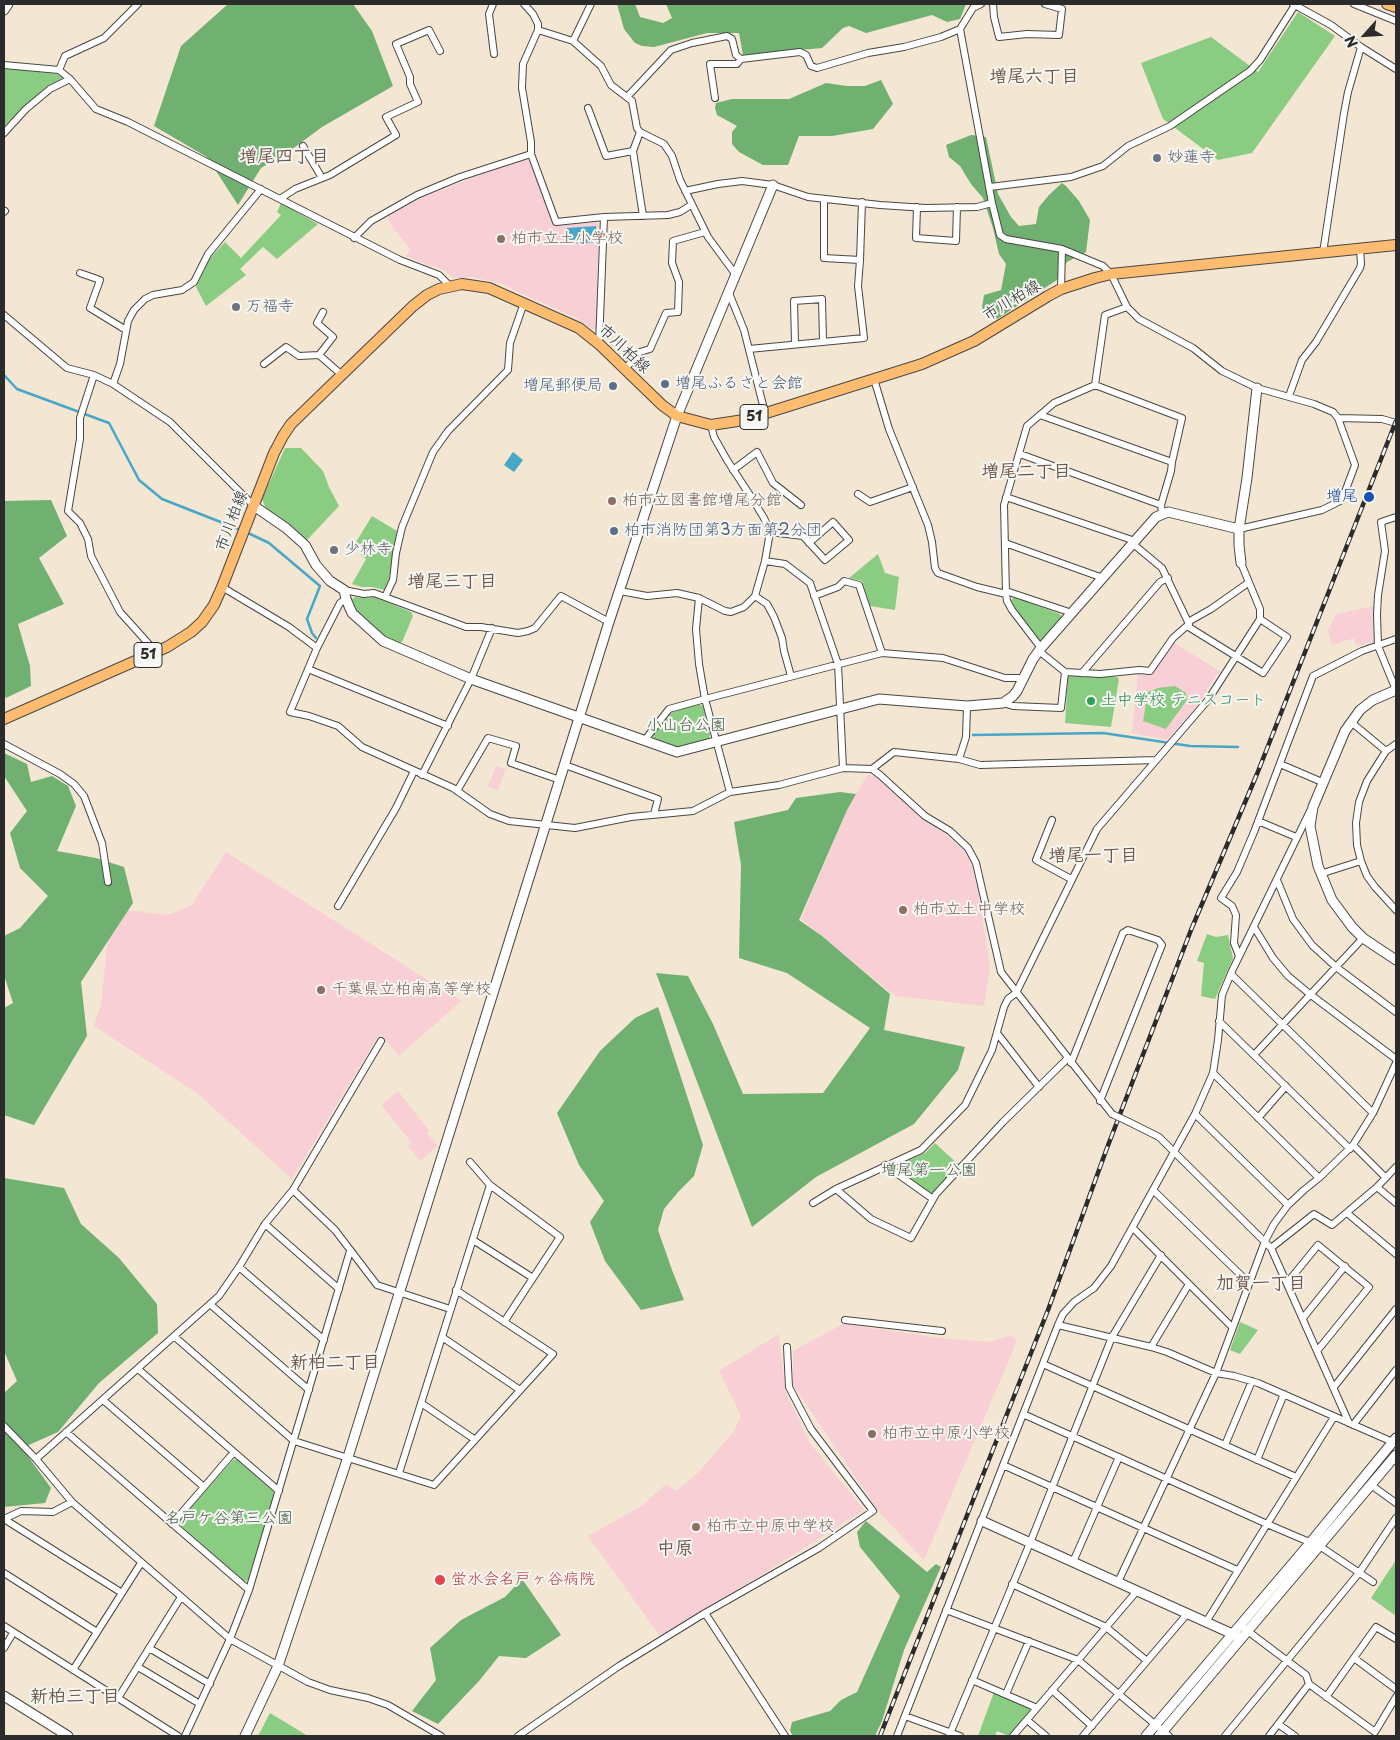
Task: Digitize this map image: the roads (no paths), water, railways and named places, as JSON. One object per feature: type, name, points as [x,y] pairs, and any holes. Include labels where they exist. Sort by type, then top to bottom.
[{"type":"main road","points":[[1387,4],[1396,7]]},
{"type":"main road","name":"市川柏線","points":[[4,718],[156,652],[181,639],[202,622],[214,605],[274,453],[291,424],[413,306],[438,289],[450,286],[475,285],[489,288],[579,328],[599,344],[662,405],[677,416],[711,425],[744,420],[922,364],[974,341],[1062,289],[1086,280],[1111,274],[1396,245]]},
{"type":"street","points":[[4,10],[8,4]]},
{"type":"street","points":[[59,70],[65,56],[104,38],[138,4]]},
{"type":"street","points":[[493,4],[489,14],[494,54]]},
{"type":"street","points":[[524,4],[533,14],[538,24],[538,30],[523,64],[522,80],[531,154],[556,222],[604,217],[668,216],[680,212],[691,205]]},
{"type":"street","points":[[573,41],[591,4]]},
{"type":"street","points":[[715,98],[710,64],[737,64],[741,59],[800,52],[806,55],[811,66],[817,68],[868,53],[904,47],[941,37],[960,29],[973,8],[981,4]]},
{"type":"street","points":[[993,4],[999,37],[1027,34],[1059,35],[1062,9],[1045,4]]},
{"type":"street","points":[[990,187],[1071,177],[1103,166],[1128,146],[1170,126],[1250,71],[1260,60],[1294,4],[1396,69]]},
{"type":"street","points":[[1354,4],[1396,21]]},
{"type":"street","points":[[960,29],[992,203],[1000,235],[1006,239],[1062,248],[1103,266],[1111,274],[1127,307],[1139,320],[1193,348],[1222,371],[1257,388],[1289,396],[1333,412],[1338,418],[1354,465],[1342,500],[1322,510],[1238,528],[1168,512],[1020,454]]},
{"type":"street","points":[[280,198],[295,189],[322,178],[396,136],[386,117],[418,102],[396,44],[429,30],[440,51]]},
{"type":"street","points":[[538,30],[573,41],[601,66],[611,85],[632,101],[637,128],[640,132],[664,144],[672,156],[691,205],[705,232],[736,275]]},
{"type":"street","points":[[627,97],[670,50],[682,45],[727,36],[732,39],[736,55],[741,59]]},
{"type":"street","points":[[1323,253],[1344,113],[1361,47]]},
{"type":"street","points":[[4,65],[59,70],[70,79],[96,109],[128,122],[280,198],[354,238],[400,260],[439,275],[450,286]]},
{"type":"street","points":[[4,133],[26,109],[50,89],[70,79]]},
{"type":"street","points":[[588,108],[606,156],[633,151]]},
{"type":"street","points":[[640,132],[633,151],[643,216]]},
{"type":"street","points":[[302,146],[322,178]]},
{"type":"street","points":[[354,238],[371,221],[417,195],[460,177],[531,154]]},
{"type":"street","points":[[685,191],[718,184],[742,182],[772,185],[808,197],[824,200],[917,207],[977,207],[992,203]]},
{"type":"street","points":[[245,1736],[278,1666],[348,1457],[560,780],[677,416],[772,185]]},
{"type":"street","points":[[113,384],[120,364],[126,330],[134,310],[145,299],[153,295],[182,290],[194,282],[208,254],[262,189]]},
{"type":"street","points":[[824,200],[824,258],[860,260]]},
{"type":"street","points":[[749,349],[864,338],[858,286],[862,202]]},
{"type":"street","points":[[917,207],[916,238],[956,241],[957,207]]},
{"type":"street","points":[[599,344],[604,217]]},
{"type":"street","points":[[625,369],[640,352],[650,349],[666,313],[678,312],[679,282],[672,263],[673,241],[705,232]]},
{"type":"street","points":[[1062,248],[1062,289]]},
{"type":"street","points":[[1289,396],[1302,360],[1316,342],[1360,268],[1360,249]]},
{"type":"street","points":[[80,273],[100,280],[90,308],[126,330]]},
{"type":"street","points":[[728,293],[744,330],[764,413]]},
{"type":"street","points":[[795,344],[794,301],[822,299],[824,341]]},
{"type":"street","points":[[385,597],[393,580],[396,553],[402,527],[433,452],[448,431],[508,370],[510,343],[524,303]]},
{"type":"street","points":[[1095,385],[1104,315],[1127,307]]},
{"type":"street","points":[[320,355],[333,337],[317,323],[323,312]]},
{"type":"street","points":[[4,315],[66,368],[94,375],[113,384],[170,422],[254,506],[286,528],[305,546],[316,565],[345,594],[352,613],[383,641],[471,679],[676,752],[878,699],[967,706],[1003,703],[1013,706],[1061,708],[1065,672]]},
{"type":"street","points":[[264,364],[286,347],[299,356],[320,355],[342,375]]},
{"type":"street","points":[[94,375],[82,407],[80,439],[68,511],[80,523],[88,539],[91,556],[120,612],[156,652]]},
{"type":"street","points":[[874,379],[889,430],[928,525],[935,568],[938,572],[976,587],[1006,592],[1072,613]]},
{"type":"street","points":[[1003,703],[1013,696],[1040,650],[1162,509],[1172,471],[1172,462],[1182,418],[1095,385],[1054,403],[1027,426],[1004,506],[1007,601],[1040,650],[1065,672],[1117,673],[1139,670],[1150,671],[1173,638],[1188,624],[1248,583]]},
{"type":"street","points":[[813,1202],[836,1189],[921,1150],[965,1105],[992,1050],[1004,1007],[1008,999],[1016,993],[1097,829],[1208,700],[1260,619],[1260,610],[1241,563],[1238,545],[1238,528],[1247,478],[1257,388]]},
{"type":"street","points":[[1040,415],[1172,462]]},
{"type":"street","points":[[1338,418],[1382,419],[1396,423]]},
{"type":"street","points":[[620,591],[647,596],[677,593],[699,598],[731,612],[744,607],[755,596],[765,561],[770,532],[764,518],[714,437],[711,425]]},
{"type":"street","points":[[733,470],[757,452],[773,483],[801,505]]},
{"type":"street","points":[[858,494],[870,502],[913,487]]},
{"type":"street","points":[[1006,497],[1134,542],[1162,568],[1188,624],[1235,657],[1263,673],[1287,636],[1260,619]]},
{"type":"street","points":[[897,1736],[1063,1314],[1074,1302],[1103,1279],[1154,1191],[1195,1114],[1213,1073],[1222,995],[1230,974],[1312,807],[1345,731],[1360,710],[1373,700],[1396,690],[1378,646],[1378,604],[1385,552],[1381,522],[1396,517]]},
{"type":"street","points":[[770,532],[803,536],[809,543],[825,560],[849,540],[833,522],[809,543]]},
{"type":"street","points":[[1005,543],[1103,578]]},
{"type":"street","points":[[765,561],[784,564],[810,583],[838,664],[843,768]]},
{"type":"street","points":[[1082,673],[1160,582],[1168,578]]},
{"type":"street","points":[[814,596],[838,587],[844,581],[859,585],[882,652]]},
{"type":"street","points":[[222,587],[289,627],[317,648]]},
{"type":"street","points":[[345,594],[374,593],[466,627],[492,628],[518,633],[535,628],[561,596],[610,622]]},
{"type":"street","points":[[345,594],[317,648],[290,712],[338,726],[362,746],[457,791],[499,818],[509,822],[575,828],[610,820],[693,811],[730,792],[779,785],[843,768],[872,769],[925,816],[950,831],[968,848],[976,863],[1001,972],[1112,1114],[1159,1137],[1271,1248],[1351,1424]]},
{"type":"street","points":[[755,596],[767,604],[774,617],[782,638],[791,676]]},
{"type":"street","points":[[699,598],[696,629],[699,664],[705,699],[730,792]]},
{"type":"street","points":[[422,775],[471,679],[492,628]]},
{"type":"street","points":[[1239,956],[1234,943],[1236,915],[1232,906],[1221,898],[1237,872],[1313,676],[1362,651],[1396,639]]},
{"type":"street","points":[[644,741],[669,709],[882,652],[943,658],[1005,678],[1024,678]]},
{"type":"street","points":[[308,668],[448,726]]},
{"type":"street","points":[[959,759],[966,737],[967,706]]},
{"type":"street","points":[[1351,722],[1386,751]]},
{"type":"street","points":[[457,791],[488,738],[516,746],[511,763],[560,780]]},
{"type":"street","points":[[4,744],[60,774],[74,784],[84,796],[102,843],[108,882]]},
{"type":"street","points":[[1396,744],[1386,751],[1367,781],[1359,802],[1356,823],[1357,845],[1361,861],[1375,887],[1396,910]]},
{"type":"street","points":[[872,769],[894,752],[959,759],[980,765],[1156,760]]},
{"type":"street","points":[[1280,764],[1322,782]]},
{"type":"street","points":[[565,765],[658,799],[654,814]]},
{"type":"street","points":[[338,906],[396,808],[414,771]]},
{"type":"street","points":[[1312,807],[1310,826],[1314,849],[1320,874],[1332,900],[1352,927],[1363,938],[1396,960]]},
{"type":"street","points":[[1052,820],[1036,860],[1072,880]]},
{"type":"street","points":[[1258,821],[1296,837]]},
{"type":"street","points":[[1320,874],[1361,861]]},
{"type":"street","points":[[1277,880],[1287,908],[1301,932],[1322,956],[1396,1012]]},
{"type":"street","points":[[1254,927],[1283,970],[1311,996],[1396,1059]]},
{"type":"street","points":[[836,1189],[871,1218],[911,1238],[933,1199],[1003,1122],[1070,1060],[1123,933],[1128,930],[1158,940],[1162,945],[1100,1101]]},
{"type":"street","points":[[1254,1055],[1363,938]]},
{"type":"street","points":[[1230,974],[1373,1113]]},
{"type":"street","points":[[1219,1021],[1386,1178]]},
{"type":"street","points":[[997,1033],[1039,1087]]},
{"type":"street","points":[[36,1460],[219,1296],[265,1224],[293,1190],[381,1041]]},
{"type":"street","points":[[1118,1582],[1216,1373],[1265,1241],[1274,1224],[1288,1205],[1352,1147],[1373,1113],[1396,1063]]},
{"type":"street","points":[[1213,1073],[1319,1178]]},
{"type":"street","points":[[1258,1118],[1286,1086]]},
{"type":"street","points":[[1195,1114],[1288,1205]]},
{"type":"street","points":[[470,1162],[490,1185],[560,1237],[504,1322]]},
{"type":"street","points":[[886,1166],[933,1199]]},
{"type":"street","points":[[1271,1248],[1314,1214],[1332,1225],[1377,1187],[1396,1167]]},
{"type":"street","points":[[399,1473],[490,1185]]},
{"type":"street","points":[[1377,1187],[1396,1203]]},
{"type":"street","points":[[293,1190],[335,1230],[377,1284],[450,1309]]},
{"type":"street","points":[[1154,1191],[1249,1283]]},
{"type":"street","points":[[1347,1213],[1396,1254]]},
{"type":"street","points":[[265,1224],[339,1289]]},
{"type":"street","points":[[1133,1228],[1232,1328]]},
{"type":"street","points":[[473,1240],[533,1278]]},
{"type":"street","points":[[1287,1283],[1318,1246],[1369,1287],[1317,1351]]},
{"type":"street","points":[[185,1736],[230,1639],[249,1590],[350,1251]]},
{"type":"street","points":[[950,1734],[1030,1543],[1112,1338],[1160,1255]]},
{"type":"street","points":[[1303,1318],[1345,1266]]},
{"type":"street","points":[[239,1267],[324,1340]]},
{"type":"street","points":[[1151,1347],[1189,1284]]},
{"type":"street","points":[[175,1337],[294,1440],[434,1485],[553,1354],[456,1290]]},
{"type":"street","points":[[211,1305],[309,1390]]},
{"type":"street","points":[[1334,1387],[1396,1309]]},
{"type":"street","points":[[845,1320],[942,1331]]},
{"type":"street","points":[[946,1610],[1078,1660],[1156,1725],[1164,1735],[1240,1632],[1310,1543],[1395,1441],[1252,1381],[1216,1373],[1168,1352],[1058,1325]]},
{"type":"street","points":[[442,1337],[520,1390]]},
{"type":"street","points":[[518,1736],[619,1666],[705,1612],[819,1548],[873,1511],[812,1430],[801,1410],[789,1387],[787,1347]]},
{"type":"street","points":[[1043,1364],[1296,1477]]},
{"type":"street","points":[[138,1369],[279,1491]]},
{"type":"street","points":[[1351,1424],[1396,1370]]},
{"type":"street","points":[[1225,1445],[1252,1381]]},
{"type":"street","points":[[1257,1460],[1284,1394]]},
{"type":"street","points":[[103,1400],[204,1487]]},
{"type":"street","points":[[421,1403],[474,1439]]},
{"type":"street","points":[[1023,1414],[1267,1524],[1321,1546],[1373,1582]]},
{"type":"street","points":[[1206,1622],[1334,1417]]},
{"type":"street","points":[[4,1426],[72,1502],[230,1639],[308,1682],[330,1690],[368,1698],[388,1706],[441,1736]]},
{"type":"street","points":[[66,1432],[249,1590]]},
{"type":"street","points":[[172,1524],[234,1452]]},
{"type":"street","points":[[1146,1736],[1321,1546],[1396,1455]]},
{"type":"street","points":[[1073,1562],[1119,1457]]},
{"type":"street","points":[[1003,1465],[1237,1570]]},
{"type":"street","points":[[1371,1485],[1396,1503]]},
{"type":"street","points":[[4,1519],[21,1511],[53,1512],[72,1502]]},
{"type":"street","points":[[1225,1736],[1288,1662],[1359,1573],[1396,1518]]},
{"type":"street","points":[[4,1519],[122,1593]]},
{"type":"street","points":[[982,1521],[1206,1622],[1240,1632],[1288,1662],[1306,1676],[1308,1684],[1370,1733],[1375,1732],[1396,1697]]},
{"type":"street","points":[[73,1670],[141,1563]]},
{"type":"street","points":[[4,1573],[97,1632]]},
{"type":"street","points":[[1012,1584],[1106,1627],[1146,1661]]},
{"type":"street","points":[[1013,1736],[1137,1591]]},
{"type":"street","points":[[118,1698],[181,1597]]},
{"type":"street","points":[[705,1612],[785,1736]]},
{"type":"street","points":[[1083,1736],[1188,1613]]},
{"type":"street","points":[[4,1626],[178,1736]]},
{"type":"street","points":[[1326,1697],[1376,1626],[1396,1639]]},
{"type":"street","points":[[4,1648],[13,1633]]},
{"type":"street","points":[[1006,1694],[1028,1641]]},
{"type":"street","points":[[149,1648],[210,1684]]},
{"type":"street","points":[[1354,1658],[1396,1689]]},
{"type":"street","points":[[138,1667],[200,1704]]},
{"type":"street","points":[[972,1680],[1037,1708]]},
{"type":"street","points":[[1270,1736],[1308,1684]]},
{"type":"street","points":[[1052,1690],[1092,1726]]},
{"type":"street","points":[[4,1696],[68,1736]]},
{"type":"street","points":[[905,1716],[950,1734],[960,1736]]},
{"type":"street","points":[[1027,1720],[1046,1736]]},
{"type":"street","points":[[1278,1724],[1295,1736]]},
{"type":"water","points":[[596,226],[597,242],[568,244],[567,228]]},
{"type":"water","points":[[513,452],[523,460],[514,472],[504,465]]},
{"type":"waterway","points":[[4,375],[17,389],[109,423],[139,480],[162,499],[241,530]]},
{"type":"waterway","points":[[246,532],[269,543],[320,586],[307,619],[316,638]]},
{"type":"waterway","points":[[973,735],[1103,733],[1190,746],[1238,747]]},
{"type":"railway","points":[[880,1736],[1048,1310],[1107,1148],[1191,930],[1257,774],[1396,421]]},
{"type":"place","name":"妙蓮寺","points":[[1157,158]]},
{"type":"place","name":"柏市立土小学校","points":[[501,239]]},
{"type":"place","name":"万福寺","points":[[236,307]]},
{"type":"place","name":"増尾ふるさと会館","points":[[665,384]]},
{"type":"place","name":"増尾郵便局","points":[[613,386]]},
{"type":"place","name":"増尾","points":[[1369,497]]},
{"type":"place","name":"柏市立図書館増尾分館","points":[[612,501]]},
{"type":"place","name":"柏市消防団第3方面第2分団","points":[[614,531]]},
{"type":"place","name":"少林寺","points":[[334,550]]},
{"type":"place","name":"土中学校 テニスコート","points":[[1091,701]]},
{"type":"place","name":"柏市立土中学校","points":[[903,910]]},
{"type":"place","name":"千葉県立柏南高等学校","points":[[321,990]]},
{"type":"place","name":"柏市立中原小学校","points":[[872,1434]]},
{"type":"place","name":"柏市立中原中学校","points":[[696,1527]]},
{"type":"place","name":"蛍水会名戸ヶ谷病院","points":[[440,1580]]},
{"type":"district","name":"増尾六丁目","points":[[1034,77]]},
{"type":"district","name":"増尾四丁目","points":[[284,157]]},
{"type":"district","name":"増尾二丁目","points":[[1026,472]]},
{"type":"district","name":"増尾三丁目","points":[[452,582]]},
{"type":"district","name":"増尾一丁目","points":[[1093,856]]},
{"type":"district","name":"加賀一丁目","points":[[1261,1284]]},
{"type":"district","name":"新柏二丁目","points":[[335,1363]]},
{"type":"district","name":"中原","points":[[675,1549]]},
{"type":"district","name":"新柏三丁目","points":[[75,1697]]},
{"type":"park label","name":"小山台公園","points":[[686,726]]},
{"type":"park label","name":"増尾第一公園","points":[[929,1171]]},
{"type":"park label","name":"名戸ケ谷第三公園","points":[[229,1519]]}]
